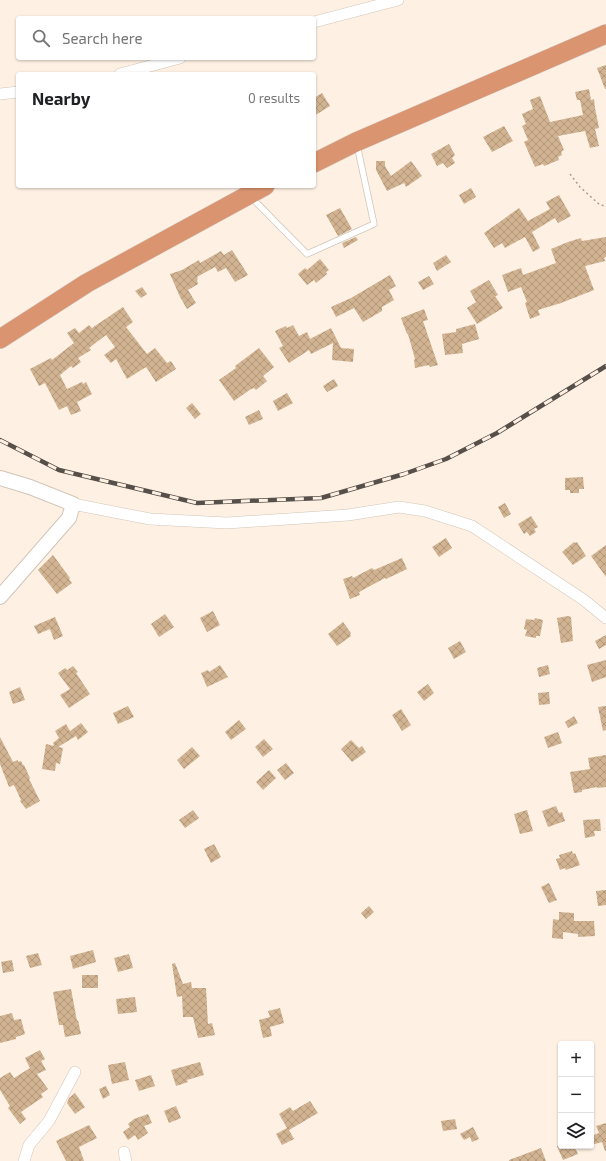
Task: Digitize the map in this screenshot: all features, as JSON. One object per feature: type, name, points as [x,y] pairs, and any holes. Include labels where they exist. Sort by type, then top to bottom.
[{"type":"highway","points":[[316,161],[356,142],[606,34]]},
{"type":"highway","points":[[0,339],[87,283],[261,188]]},
{"type":"street","points":[[316,21],[398,0]]},
{"type":"street","points":[[128,72],[172,60]]},
{"type":"street","points":[[0,94],[16,92]]},
{"type":"street","points":[[0,478],[30,487],[73,504],[150,519],[227,523],[348,515],[399,507],[425,511],[472,526],[584,600],[606,618]]},
{"type":"street","points":[[0,597],[69,518],[73,504]]},
{"type":"street","points":[[24,1161],[29,1145],[49,1121],[75,1072]]},
{"type":"lane","points":[[248,194],[307,254],[374,224],[356,142]]},
{"type":"path","points":[[570,174],[580,187],[600,206],[606,206]]},
{"type":"building","points":[[606,65],[606,89],[605,89],[597,68]]},
{"type":"building","points":[[589,89],[591,100],[594,99],[599,128],[595,129],[599,146],[590,148],[585,131],[558,136],[564,150],[561,152],[562,155],[558,157],[559,160],[544,166],[543,164],[535,167],[524,142],[528,140],[522,126],[526,124],[522,114],[533,109],[530,100],[540,96],[550,122],[583,115],[580,100],[577,100],[575,92]]},
{"type":"building","points":[[322,93],[330,106],[316,115],[316,97]]},
{"type":"building","points":[[504,126],[513,141],[492,152],[483,137]]},
{"type":"building","points":[[449,144],[455,155],[452,158],[455,163],[447,168],[443,163],[437,166],[431,154]]},
{"type":"building","points":[[376,161],[385,161],[385,166],[391,176],[411,161],[422,176],[406,187],[404,183],[387,191],[376,170]]},
{"type":"building","points":[[471,188],[476,197],[464,204],[459,195]]},
{"type":"building","points":[[559,195],[571,216],[558,223],[555,218],[532,232],[540,248],[533,252],[525,237],[505,248],[502,243],[494,248],[484,233],[519,208],[528,221],[550,209],[546,202]]},
{"type":"building","points":[[340,208],[352,229],[338,236],[326,215]]},
{"type":"building","points":[[356,237],[358,240],[344,248],[342,243]]},
{"type":"building","points":[[606,237],[605,261],[585,266],[594,290],[538,310],[540,315],[530,319],[525,303],[527,302],[521,287],[508,292],[502,275],[521,268],[523,275],[556,263],[551,249],[568,242],[581,238],[582,241]]},
{"type":"building","points":[[232,250],[248,275],[235,282],[226,268],[218,272],[215,267],[197,277],[198,284],[188,290],[196,303],[187,309],[170,274],[182,270],[199,260],[200,263],[221,251],[224,255]]},
{"type":"building","points":[[446,255],[451,262],[437,271],[433,263]]},
{"type":"building","points":[[320,259],[329,270],[326,272],[327,274],[316,283],[314,280],[307,285],[298,274],[305,268],[307,270]]},
{"type":"building","points":[[390,275],[396,286],[389,290],[394,300],[382,307],[382,311],[363,322],[354,308],[336,317],[331,307],[351,298]]},
{"type":"building","points":[[429,276],[434,284],[423,290],[418,282]]},
{"type":"building","points":[[489,280],[498,295],[495,296],[503,308],[477,324],[467,308],[476,302],[470,291]]},
{"type":"building","points":[[142,287],[147,294],[141,298],[135,291]]},
{"type":"building","points":[[123,307],[133,322],[126,327],[147,354],[155,348],[167,363],[171,361],[176,369],[156,382],[146,367],[127,379],[116,359],[111,363],[104,355],[115,347],[106,335],[89,348],[91,350],[78,358],[81,362],[73,368],[71,366],[60,375],[67,389],[82,382],[83,384],[86,382],[92,394],[77,402],[81,411],[71,415],[67,406],[59,410],[45,383],[39,386],[30,369],[51,358],[52,360],[74,343],[67,333],[75,328],[79,333],[89,325],[92,328]]},
{"type":"building","points":[[424,309],[428,320],[423,321],[438,365],[415,368],[415,359],[408,334],[401,318]]},
{"type":"building","points":[[475,324],[479,339],[462,344],[463,353],[445,355],[442,334],[456,332],[456,329]]},
{"type":"building","points":[[293,325],[299,336],[307,332],[310,339],[331,328],[341,348],[354,349],[353,362],[332,360],[333,343],[311,354],[309,350],[289,363],[279,348],[283,346],[275,331],[286,326],[287,328]]},
{"type":"building","points":[[259,348],[274,367],[263,376],[267,381],[256,390],[254,388],[251,389],[234,401],[219,380],[236,368],[235,366]]},
{"type":"building","points":[[334,379],[338,386],[327,392],[323,386]]},
{"type":"building","points":[[287,393],[293,403],[278,411],[273,401]]},
{"type":"building","points":[[192,403],[201,414],[195,419],[186,408]]},
{"type":"building","points":[[259,410],[263,419],[249,425],[245,417]]},
{"type":"building","points":[[583,477],[584,489],[579,489],[579,493],[570,493],[570,490],[565,490],[565,478]]},
{"type":"building","points":[[505,503],[511,514],[504,518],[498,507]]},
{"type":"building","points":[[531,516],[538,527],[534,529],[536,532],[530,536],[527,532],[524,534],[518,524]]},
{"type":"building","points":[[446,538],[452,548],[439,557],[432,547]]},
{"type":"building","points":[[574,542],[577,542],[586,556],[573,565],[562,552]]},
{"type":"building","points":[[606,545],[606,577],[591,556]]},
{"type":"building","points":[[53,555],[72,583],[57,594],[38,570]]},
{"type":"building","points":[[402,558],[407,569],[386,579],[385,578],[359,592],[360,595],[350,599],[343,579],[352,576],[353,578],[372,568],[374,570]]},
{"type":"building","points":[[213,611],[220,625],[207,632],[200,618]]},
{"type":"building","points":[[165,614],[174,627],[159,637],[151,624]]},
{"type":"building","points":[[568,616],[571,617],[573,641],[561,643],[557,618]]},
{"type":"building","points":[[55,617],[63,636],[54,640],[50,629],[38,634],[34,626]]},
{"type":"building","points":[[535,618],[543,620],[540,636],[536,636],[536,638],[525,636],[527,630],[524,629],[526,619],[534,620]]},
{"type":"building","points":[[343,622],[351,633],[351,636],[337,646],[328,634]]},
{"type":"building","points":[[606,635],[606,645],[599,649],[595,641]]},
{"type":"building","points":[[460,641],[466,652],[454,659],[448,648]]},
{"type":"building","points":[[606,660],[606,677],[592,682],[587,665]]},
{"type":"building","points":[[220,665],[228,677],[207,687],[201,673],[208,670],[209,672]]},
{"type":"building","points":[[548,665],[550,674],[539,677],[537,668]]},
{"type":"building","points":[[73,666],[90,694],[69,708],[60,695],[70,689],[58,673],[65,668],[67,670]]},
{"type":"building","points":[[428,684],[434,693],[424,701],[417,692]]},
{"type":"building","points":[[20,687],[25,700],[13,704],[9,692]]},
{"type":"building","points":[[549,692],[550,704],[539,705],[538,693]]},
{"type":"building","points":[[128,706],[134,717],[118,724],[113,713]]},
{"type":"building","points":[[606,706],[606,730],[603,731],[598,707]]},
{"type":"building","points":[[401,709],[411,725],[402,731],[392,715]]},
{"type":"building","points":[[574,716],[578,723],[568,728],[565,722]]},
{"type":"building","points":[[239,720],[246,729],[231,740],[225,732]]},
{"type":"building","points":[[81,723],[88,732],[78,740],[76,736],[58,747],[63,748],[60,764],[56,763],[55,771],[42,769],[46,744],[54,746],[53,743],[59,738],[55,731],[66,724],[70,731]]},
{"type":"building","points":[[558,732],[562,743],[548,748],[544,737]]},
{"type":"building","points":[[0,737],[13,762],[18,760],[18,762],[21,761],[24,765],[40,801],[26,809],[20,801],[21,800],[14,785],[9,787],[0,764]]},
{"type":"building","points":[[264,739],[273,749],[263,757],[255,747]]},
{"type":"building","points":[[351,740],[359,748],[362,746],[366,752],[352,762],[341,749]]},
{"type":"building","points":[[192,747],[200,756],[184,769],[177,760]]},
{"type":"building","points":[[606,755],[606,787],[597,787],[574,793],[570,772],[590,769],[588,758]]},
{"type":"building","points":[[286,763],[294,773],[285,780],[277,770]]},
{"type":"building","points":[[269,770],[276,778],[263,790],[256,782]]},
{"type":"building","points":[[556,806],[559,813],[562,812],[565,821],[548,827],[542,811]]},
{"type":"building","points":[[193,810],[199,818],[185,828],[179,820]]},
{"type":"building","points":[[527,810],[533,831],[520,834],[514,814]]},
{"type":"building","points":[[600,819],[601,831],[594,831],[595,836],[585,838],[583,820]]},
{"type":"building","points":[[214,844],[221,857],[211,863],[204,849]]},
{"type":"building","points":[[572,851],[573,854],[575,853],[580,865],[566,870],[565,868],[560,870],[556,859],[560,858],[559,855]]},
{"type":"building","points":[[549,883],[557,900],[549,903],[541,887]]},
{"type":"building","points":[[606,890],[606,905],[598,906],[596,891]]},
{"type":"building","points":[[369,906],[374,912],[366,919],[361,913]]},
{"type":"building","points":[[559,912],[574,913],[574,921],[594,921],[595,936],[578,937],[578,934],[563,932],[563,939],[552,938],[553,919],[559,920]]},
{"type":"building","points":[[93,950],[96,962],[73,969],[70,956]]},
{"type":"building","points":[[38,953],[42,965],[30,968],[26,956]]},
{"type":"building","points":[[129,954],[133,968],[118,972],[114,958]]},
{"type":"building","points":[[12,960],[14,971],[3,973],[1,962]]},
{"type":"building","points":[[175,963],[183,984],[191,982],[192,988],[206,988],[208,1024],[212,1023],[215,1035],[198,1038],[193,1017],[183,1017],[182,996],[177,997],[172,964]]},
{"type":"building","points":[[82,975],[98,975],[98,988],[82,988]]},
{"type":"building","points":[[71,989],[81,1034],[65,1037],[63,1025],[59,1025],[53,992]]},
{"type":"building","points":[[135,997],[137,1012],[118,1014],[116,999]]},
{"type":"building","points":[[280,1008],[284,1023],[270,1027],[272,1036],[263,1038],[259,1020],[270,1017],[268,1011]]},
{"type":"building","points":[[12,1013],[14,1020],[21,1019],[25,1034],[16,1037],[16,1039],[0,1043],[0,1016]]},
{"type":"building","points":[[40,1050],[45,1059],[41,1061],[46,1070],[37,1074],[48,1089],[41,1094],[43,1097],[21,1112],[26,1119],[20,1124],[8,1108],[10,1106],[0,1090],[0,1078],[10,1072],[14,1078],[30,1068],[25,1058]]},
{"type":"building","points":[[125,1062],[129,1080],[112,1084],[108,1065]]},
{"type":"building","points":[[200,1062],[204,1075],[187,1080],[188,1082],[176,1086],[171,1070]]},
{"type":"building","points":[[151,1075],[155,1086],[139,1091],[135,1080]]},
{"type":"building","points":[[106,1086],[110,1095],[103,1099],[99,1089]]},
{"type":"building","points":[[75,1093],[85,1107],[75,1114],[67,1103],[69,1098]]},
{"type":"building","points":[[310,1101],[318,1113],[289,1130],[294,1139],[282,1145],[276,1134],[287,1128],[279,1114],[290,1107],[293,1111]]},
{"type":"building","points":[[176,1106],[181,1118],[169,1123],[164,1111]]},
{"type":"building","points":[[148,1114],[152,1123],[144,1126],[148,1133],[138,1140],[135,1135],[128,1140],[123,1132],[130,1127],[128,1124],[134,1119]]},
{"type":"building","points":[[455,1119],[457,1129],[443,1131],[441,1121]]},
{"type":"building","points":[[606,1123],[606,1151],[602,1142],[594,1144],[594,1135],[599,1133],[596,1126]]},
{"type":"building","points":[[89,1125],[97,1138],[79,1147],[84,1161],[66,1161],[56,1141]]},
{"type":"building","points":[[473,1127],[479,1139],[472,1142],[470,1137],[464,1140],[460,1134]]},
{"type":"building","points":[[541,1148],[546,1161],[509,1161],[509,1160]]},
{"type":"building","points":[[558,1149],[576,1149],[578,1154],[563,1160]]},
{"type":"railway","points":[[0,440],[59,470],[197,503],[321,498],[404,474],[446,459],[497,433],[606,366]]}]
